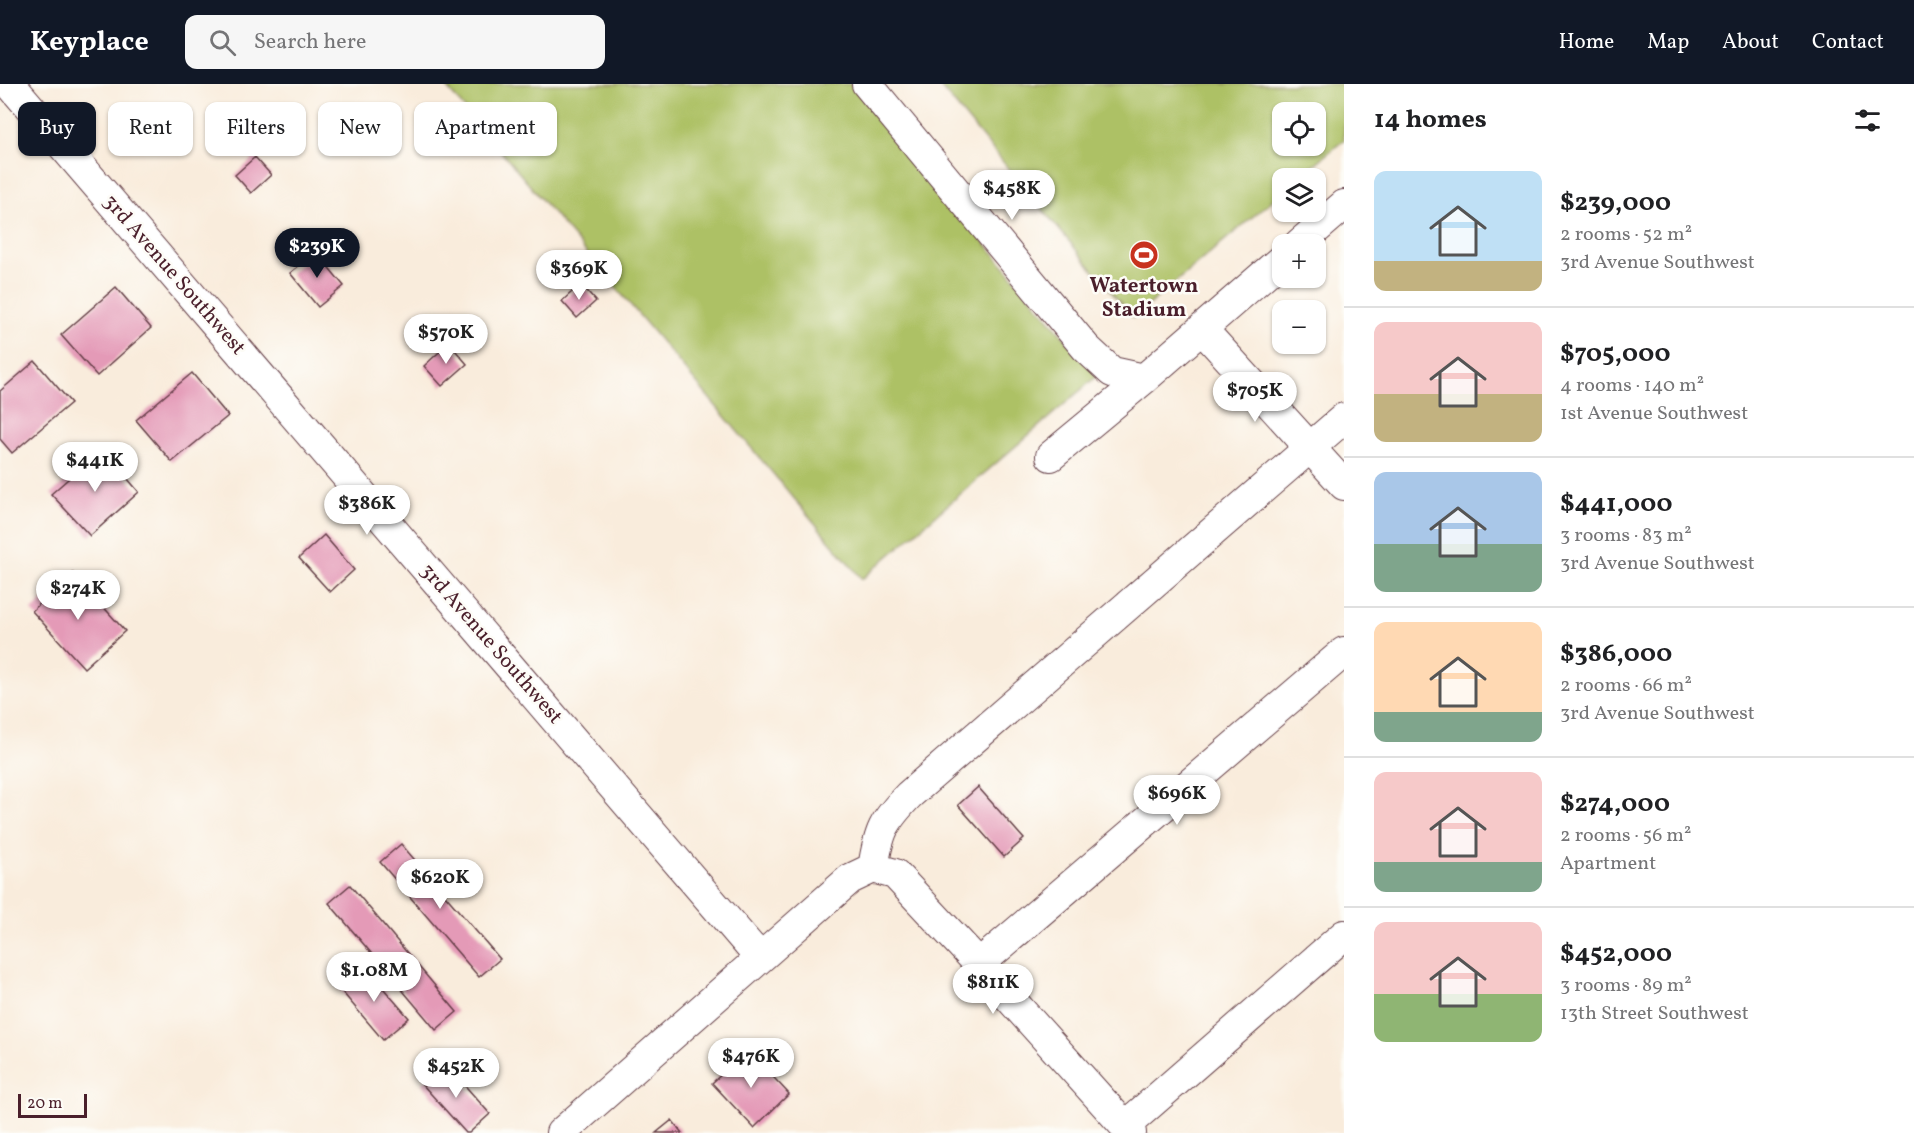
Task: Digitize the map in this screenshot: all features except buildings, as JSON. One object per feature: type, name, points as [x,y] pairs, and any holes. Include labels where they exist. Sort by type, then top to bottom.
[{"type":"street","name":"3rd Avenue Southwest","points":[[10,84],[760,958]]},
{"type":"street","points":[[867,84],[1086,348],[1112,372],[1144,379]]},
{"type":"street","points":[[1311,234],[1344,205]]},
{"type":"street","points":[[1051,456],[1272,268]]},
{"type":"street","points":[[1202,329],[1344,485]]},
{"type":"street","points":[[873,868],[878,840],[888,816],[909,795],[1344,418]]},
{"type":"street","points":[[979,964],[1344,652]]},
{"type":"street","points":[[561,1133],[850,879],[873,868],[895,874],[1128,1130],[1344,935]]},
{"type":"green space","points":[[444,84],[851,84],[1097,376],[862,579],[505,156],[557,156],[557,102],[459,102]]},
{"type":"green space","name":"Watertown Stadium","points":[[938,84],[1344,84],[1344,140],[1326,155],[1326,102],[1272,102],[1272,156],[1325,156],[1310,168],[1272,168],[1272,200],[1133,318]]},
{"type":"place","name":"Watertown Stadium","points":[[1144,255]]}]
